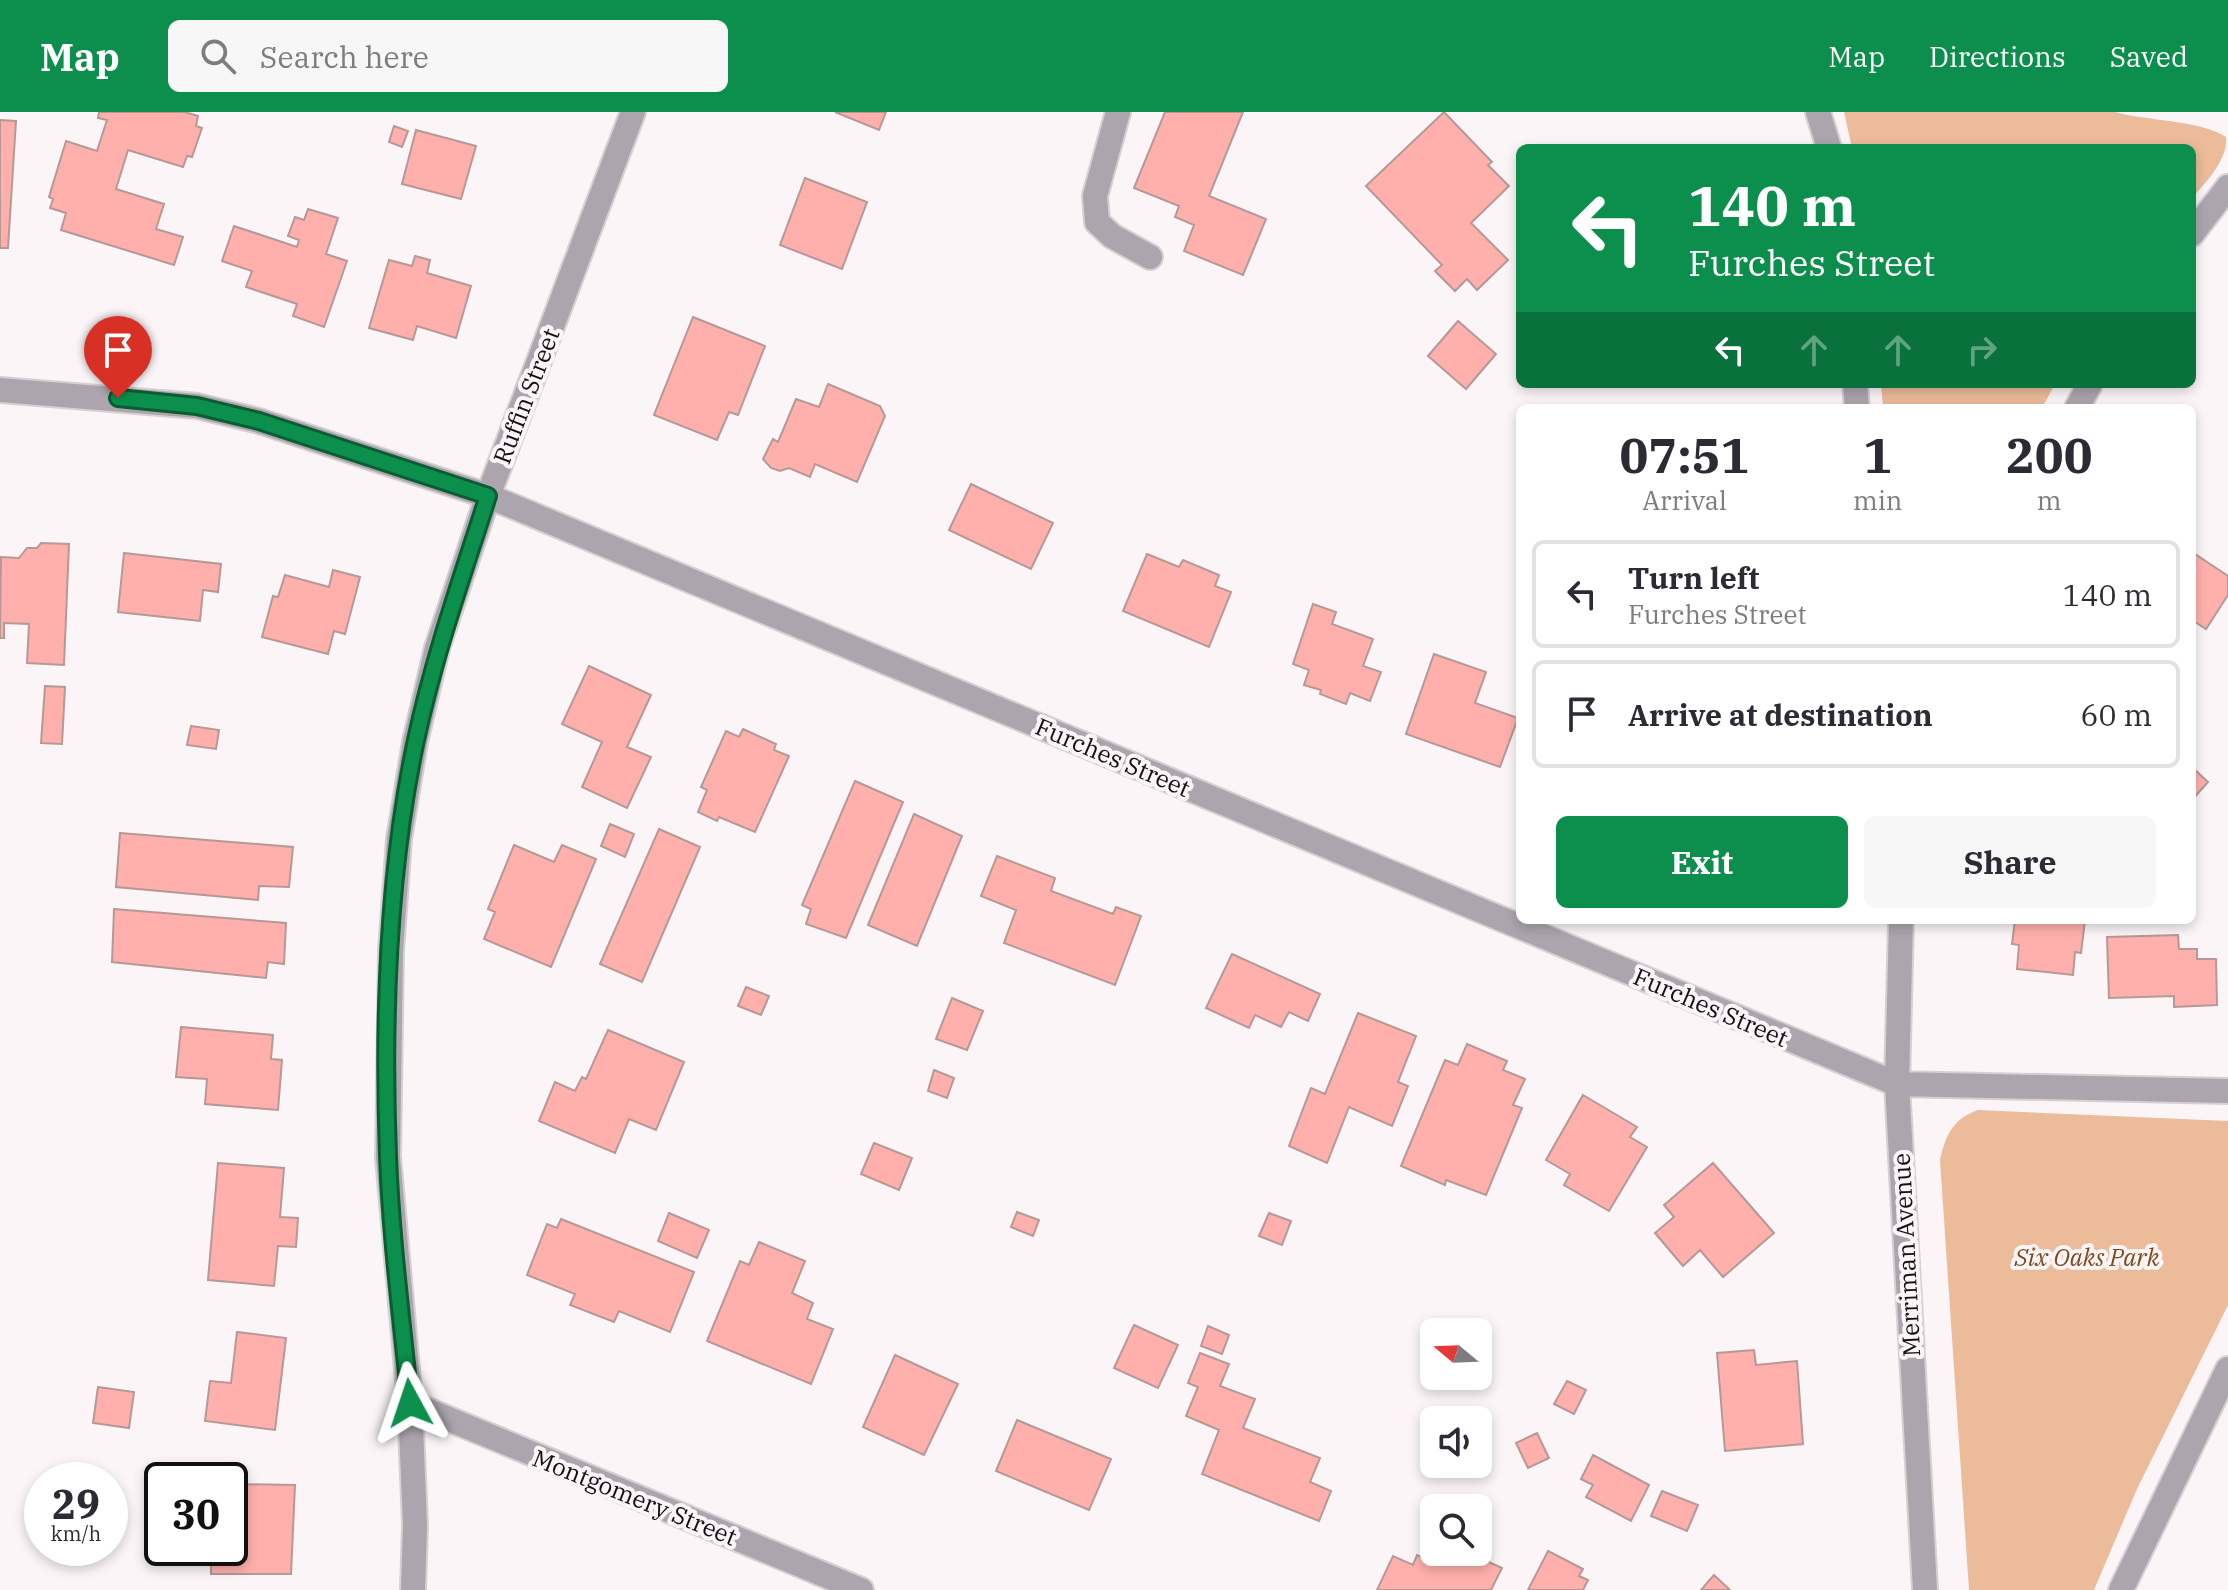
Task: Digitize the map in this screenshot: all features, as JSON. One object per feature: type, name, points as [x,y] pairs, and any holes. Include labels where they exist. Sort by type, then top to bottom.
[{"type":"street","name":"Ruffin Street","points":[[413,1590],[415,1525],[410,1403],[388,1157],[391,951],[399,839],[415,742],[437,648],[488,496],[633,112]]},
{"type":"street","points":[[1118,112],[1095,196],[1097,222],[1112,236],[1150,257]]},
{"type":"street","points":[[1818,112],[1828,144]]},
{"type":"street","points":[[2196,229],[2228,187]]},
{"type":"street","name":"Furches Street","points":[[0,390],[197,406],[259,421],[488,496],[1897,1084],[2228,1091]]},
{"type":"street","name":"Merriman Avenue","points":[[1899,924],[1897,1084],[1925,1590]]},
{"type":"street","points":[[2121,1590],[2228,1369]]},
{"type":"street","name":"Montgomery Street","points":[[410,1403],[861,1590]]},
{"type":"green space","points":[[1844,112],[2115,112],[2202,127],[2226,137],[2224,154],[2196,193],[2196,144],[1851,144]]},
{"type":"green space","points":[[1881,388],[2053,388],[2044,404],[1883,404]]},
{"type":"green space","name":"Six Oaks Park","points":[[1978,1110],[2228,1121],[2228,1305],[2137,1489],[2094,1590],[1969,1590],[1940,1160],[1952,1129],[1962,1118]]},
{"type":"building","points":[[99,112],[185,112],[198,116],[196,126],[202,128],[192,157],[187,156],[183,167],[128,150],[116,189],[164,204],[156,229],[183,237],[174,265],[61,230],[66,213],[50,208],[53,199],[49,197],[66,141],[97,151],[107,120],[98,118]]},
{"type":"building","points":[[835,112],[886,112],[879,130]]},
{"type":"building","points":[[1165,112],[1243,112],[1209,196],[1266,219],[1243,275],[1184,251],[1194,225],[1175,217],[1179,206],[1134,188]]},
{"type":"building","points":[[1444,112],[1492,162],[1488,165],[1509,186],[1471,223],[1508,260],[1477,290],[1467,279],[1455,291],[1435,271],[1442,265],[1366,186]]},
{"type":"building","points":[[0,120],[16,121],[8,248],[0,248]]},
{"type":"building","points":[[394,126],[408,131],[402,147],[389,142]]},
{"type":"building","points":[[416,130],[476,146],[461,199],[402,184]]},
{"type":"building","points":[[805,178],[867,202],[842,269],[780,245]]},
{"type":"building","points":[[308,209],[338,218],[326,254],[347,261],[324,327],[293,316],[297,304],[246,287],[252,271],[222,261],[234,226],[297,247],[299,240],[288,236],[295,217],[304,220]]},
{"type":"building","points":[[415,256],[430,260],[427,273],[471,286],[456,338],[417,326],[413,340],[369,328],[389,260],[412,266]]},
{"type":"building","points":[[693,317],[765,346],[738,415],[729,412],[717,440],[654,415]]},
{"type":"building","points":[[1458,321],[1496,354],[1466,389],[1428,356]]},
{"type":"building","points":[[828,384],[880,406],[885,416],[857,482],[815,464],[810,477],[789,468],[780,471],[771,468],[763,459],[773,439],[778,442],[796,399],[819,407]]},
{"type":"building","points":[[971,484],[1053,523],[1031,569],[949,530]]},
{"type":"building","points":[[41,543],[69,544],[64,665],[27,663],[29,624],[4,623],[4,638],[0,638],[1,557],[19,558],[27,548],[37,548]]},
{"type":"building","points":[[124,553],[221,564],[218,592],[203,590],[200,621],[118,612]]},
{"type":"building","points":[[1147,554],[1179,567],[1183,560],[1219,575],[1215,586],[1231,592],[1209,647],[1123,611]]},
{"type":"building","points":[[2196,555],[2228,576],[2228,595],[2206,629],[2196,623]]},
{"type":"building","points":[[333,570],[360,577],[345,634],[334,631],[328,654],[262,637],[273,596],[278,597],[285,575],[329,587]]},
{"type":"building","points":[[1313,604],[1336,612],[1332,624],[1373,639],[1363,666],[1381,672],[1370,701],[1350,693],[1346,704],[1320,694],[1321,690],[1304,685],[1309,670],[1293,664]]},
{"type":"building","points":[[1434,654],[1486,672],[1475,703],[1516,717],[1500,767],[1406,734]]},
{"type":"building","points":[[589,666],[651,695],[627,747],[651,757],[627,808],[582,787],[602,742],[562,724]]},
{"type":"building","points":[[45,686],[65,687],[62,744],[41,743]]},
{"type":"building","points":[[191,726],[219,730],[216,749],[187,745]]},
{"type":"building","points":[[743,729],[776,744],[774,750],[789,756],[755,832],[698,812],[707,790],[701,787],[726,731],[739,737]]},
{"type":"building","points":[[2196,771],[2208,782],[2196,796]]},
{"type":"building","points":[[855,781],[903,802],[846,938],[806,924],[811,909],[802,905]]},
{"type":"building","points":[[914,814],[962,836],[917,946],[868,925]]},
{"type":"building","points":[[610,824],[634,834],[625,857],[601,846]]},
{"type":"building","points":[[659,829],[700,847],[642,982],[600,964]]},
{"type":"building","points":[[120,833],[293,847],[289,887],[259,886],[258,900],[116,887]]},
{"type":"building","points":[[514,845],[554,862],[562,845],[596,859],[551,967],[484,939],[495,912],[488,909]]},
{"type":"building","points":[[997,856],[1055,878],[1051,891],[1113,914],[1116,907],[1141,916],[1115,985],[1004,943],[1016,910],[981,896]]},
{"type":"building","points":[[114,909],[286,923],[284,964],[268,962],[266,978],[112,962]]},
{"type":"building","points":[[2014,924],[2085,924],[2081,953],[2075,952],[2073,975],[2017,969],[2019,945],[2012,944]]},
{"type":"building","points":[[2178,935],[2179,949],[2197,949],[2197,959],[2216,959],[2217,1005],[2174,1007],[2174,996],[2109,998],[2107,937]]},
{"type":"building","points":[[1232,954],[1320,994],[1308,1021],[1289,1012],[1281,1027],[1255,1015],[1249,1028],[1206,1008]]},
{"type":"building","points":[[746,987],[769,996],[761,1015],[738,1006]]},
{"type":"building","points":[[952,998],[983,1011],[967,1050],[936,1039]]},
{"type":"building","points":[[1358,1013],[1416,1036],[1398,1082],[1408,1086],[1392,1126],[1349,1107],[1327,1163],[1289,1146],[1311,1088],[1325,1094]]},
{"type":"building","points":[[181,1027],[273,1035],[271,1059],[282,1060],[278,1110],[205,1104],[207,1079],[176,1077]]},
{"type":"building","points":[[608,1030],[684,1062],[656,1130],[629,1119],[615,1153],[539,1121],[555,1082],[575,1091],[582,1077],[586,1079]]},
{"type":"building","points":[[1467,1044],[1507,1061],[1503,1070],[1525,1079],[1513,1105],[1522,1108],[1486,1195],[1446,1180],[1445,1185],[1401,1166],[1445,1060],[1458,1065]]},
{"type":"building","points":[[934,1070],[954,1078],[947,1098],[928,1091]]},
{"type":"building","points":[[1583,1095],[1637,1127],[1630,1137],[1647,1147],[1609,1211],[1564,1185],[1570,1174],[1546,1160]]},
{"type":"building","points":[[874,1143],[912,1158],[899,1190],[861,1174]]},
{"type":"building","points":[[218,1163],[284,1168],[280,1217],[298,1218],[296,1247],[278,1246],[274,1286],[208,1280]]},
{"type":"building","points":[[1713,1163],[1774,1233],[1723,1277],[1700,1250],[1683,1266],[1655,1233],[1674,1217],[1664,1205]]},
{"type":"building","points":[[1017,1212],[1039,1220],[1033,1236],[1011,1227]]},
{"type":"building","points":[[669,1213],[709,1230],[697,1258],[658,1241]]},
{"type":"building","points":[[1269,1213],[1291,1221],[1282,1245],[1259,1236]]},
{"type":"building","points":[[561,1219],[694,1272],[670,1332],[619,1311],[614,1322],[570,1305],[575,1294],[527,1275],[547,1224],[557,1228]]},
{"type":"building","points":[[759,1242],[805,1261],[792,1293],[813,1303],[807,1319],[833,1329],[811,1384],[707,1341],[740,1261],[749,1265]]},
{"type":"building","points":[[1134,1325],[1178,1345],[1158,1388],[1114,1368]]},
{"type":"building","points":[[1208,1326],[1229,1335],[1222,1354],[1201,1346]]},
{"type":"building","points":[[237,1332],[286,1338],[275,1430],[205,1421],[210,1381],[231,1383]]},
{"type":"building","points":[[1754,1350],[1756,1365],[1797,1361],[1803,1444],[1725,1451],[1717,1353]]},
{"type":"building","points":[[1200,1353],[1229,1364],[1220,1386],[1255,1399],[1243,1428],[1320,1458],[1310,1482],[1331,1491],[1319,1521],[1202,1474],[1219,1430],[1186,1416],[1198,1387],[1188,1383]]},
{"type":"building","points":[[895,1355],[958,1384],[924,1455],[863,1427]]},
{"type":"building","points":[[1567,1381],[1586,1390],[1574,1414],[1554,1404]]},
{"type":"building","points":[[98,1387],[134,1392],[129,1428],[93,1423]]},
{"type":"building","points":[[1017,1420],[1111,1459],[1089,1510],[996,1471]]},
{"type":"building","points":[[1537,1433],[1549,1458],[1528,1468],[1516,1443]]},
{"type":"building","points":[[1593,1455],[1649,1485],[1631,1521],[1586,1497],[1593,1485],[1581,1479]]},
{"type":"building","points":[[248,1484],[295,1485],[291,1574],[211,1574],[211,1566],[248,1566]]},
{"type":"building","points":[[1662,1491],[1698,1505],[1687,1531],[1651,1516]]},
{"type":"building","points":[[1548,1551],[1583,1569],[1579,1576],[1588,1580],[1583,1590],[1528,1590]]},
{"type":"building","points":[[1417,1555],[1420,1556],[1420,1566],[1492,1566],[1492,1563],[1502,1568],[1491,1590],[1377,1590],[1393,1556],[1413,1565]]},
{"type":"building","points":[[1714,1575],[1730,1590],[1701,1590]]},
{"type":"route","points":[[118,398],[197,406],[259,421],[488,496],[437,648],[415,742],[399,839],[391,951],[388,1157],[410,1403]]}]
